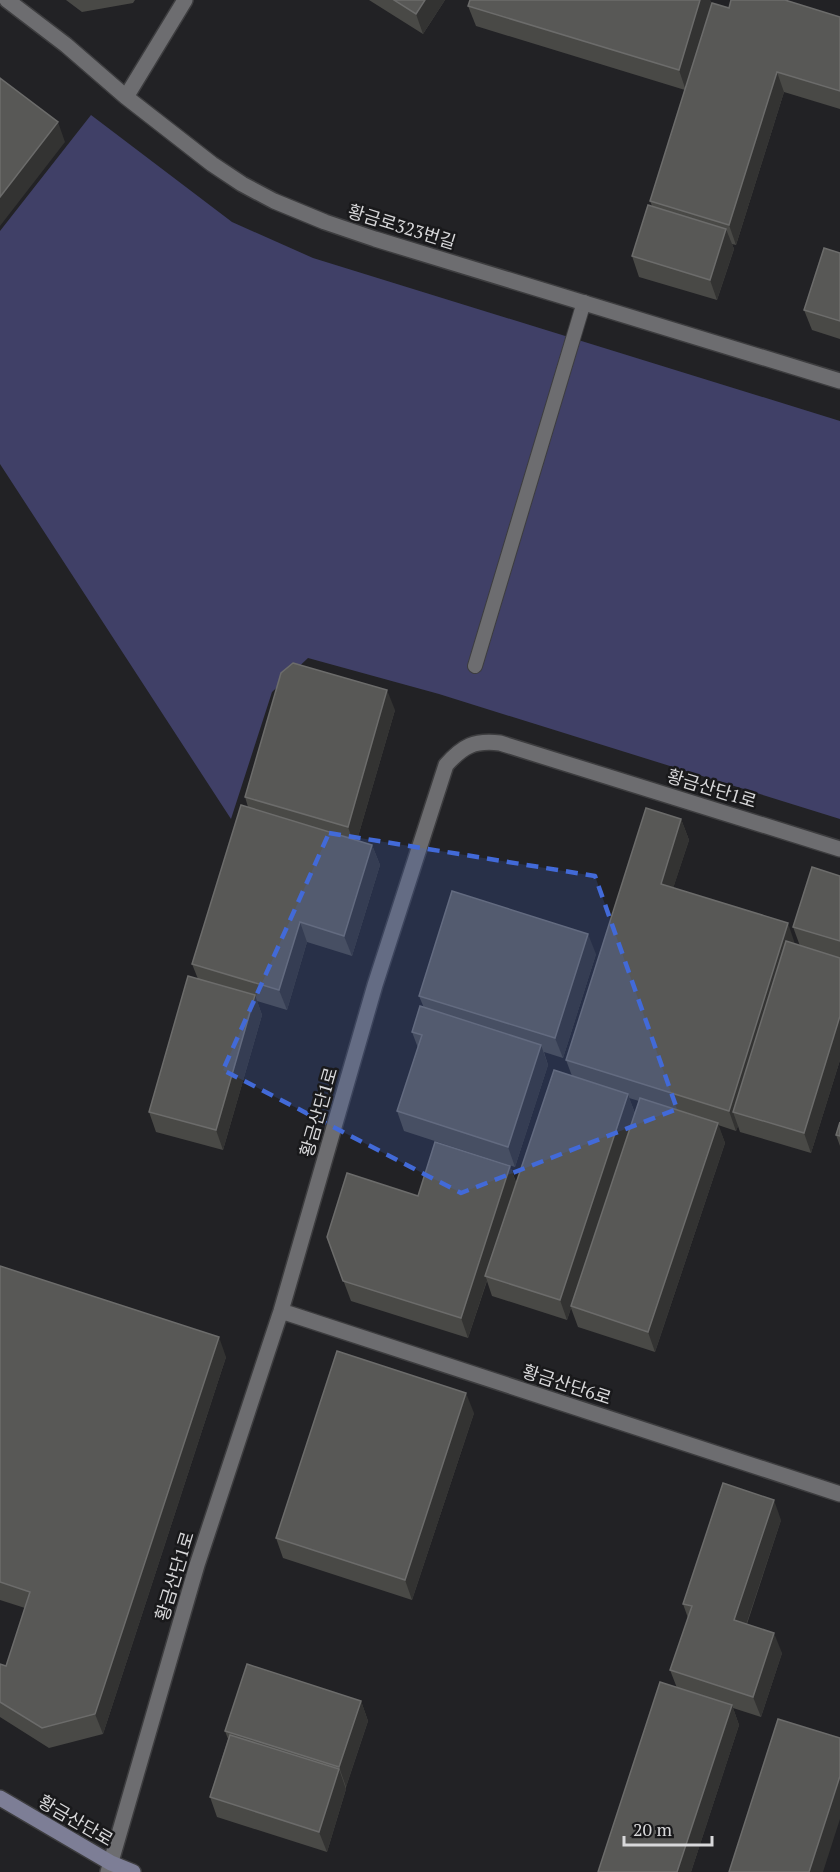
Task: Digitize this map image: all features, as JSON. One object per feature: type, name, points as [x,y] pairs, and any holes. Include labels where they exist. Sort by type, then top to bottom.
[{"type":"street","name":"황금로323번길","points":[[7,0],[212,164],[242,184],[274,201],[375,239],[840,381]]},
{"type":"street","points":[[126,97],[185,0]]},
{"type":"street","name":"황금산단1로","points":[[109,1867],[197,1565],[281,1311],[375,985],[446,765],[459,750],[482,741],[500,743],[840,849]]},
{"type":"street","name":"황금산단6로","points":[[281,1311],[840,1494]]},
{"type":"street","name":"황금산단로","points":[[0,1798],[109,1867],[133,1872]]},
{"type":"lane","points":[[475,666],[584,302]]},
{"type":"highlighted area","points":[[329,833],[595,876],[677,1109],[461,1193],[223,1070]]},
{"type":"shaded area","points":[[91,115],[232,222],[313,258],[840,421],[840,819],[439,694],[308,658],[272,692],[231,819],[0,464],[0,231]]},
{"type":"building","points":[[394,0],[425,0],[416,14]]},
{"type":"building","points":[[470,0],[700,0],[679,70],[468,6]]},
{"type":"building","points":[[731,0],[785,0],[840,17],[840,91],[777,72],[729,225],[650,201],[712,3],[729,8]]},
{"type":"building","points":[[0,78],[58,122],[0,197]]},
{"type":"building","points":[[648,205],[726,229],[710,280],[632,256]]},
{"type":"building","points":[[824,248],[840,253],[840,321],[804,310]]},
{"type":"building","points":[[293,663],[387,690],[348,827],[245,797],[281,673]]},
{"type":"building","points":[[241,805],[372,845],[344,936],[300,922],[279,990],[192,964]]},
{"type":"building","points":[[646,808],[681,819],[661,884],[788,923],[729,1111],[566,1060]]},
{"type":"building","points":[[812,867],[840,876],[840,941],[793,927]]},
{"type":"building","points":[[452,891],[588,934],[555,1038],[419,996]]},
{"type":"building","points":[[786,941],[840,958],[840,1016],[804,1133],[733,1112]]},
{"type":"building","points":[[188,976],[255,995],[216,1130],[149,1112]]},
{"type":"building","points":[[420,1006],[541,1045],[508,1147],[397,1111],[422,1035],[412,1032]]},
{"type":"building","points":[[554,1070],[628,1094],[560,1300],[485,1276]]},
{"type":"building","points":[[640,1098],[718,1123],[648,1332],[571,1306]]},
{"type":"building","points":[[840,1122],[840,1136],[836,1135]]},
{"type":"building","points":[[435,1142],[510,1166],[461,1318],[343,1281],[327,1237],[347,1173],[418,1196]]},
{"type":"building","points":[[0,1266],[219,1337],[95,1714],[42,1728],[0,1702],[0,1664],[6,1666],[30,1592],[0,1582]]},
{"type":"building","points":[[337,1351],[466,1393],[405,1580],[276,1538]]},
{"type":"building","points":[[723,1483],[774,1500],[734,1620],[774,1633],[753,1697],[670,1670],[692,1606],[683,1604]]},
{"type":"building","points":[[247,1664],[361,1701],[339,1767],[225,1731]]},
{"type":"building","points":[[660,1682],[732,1705],[677,1872],[598,1872]]},
{"type":"building","points":[[778,1719],[840,1738],[840,1776],[809,1872],[729,1872]]},
{"type":"building","points":[[230,1735],[339,1769],[319,1832],[210,1797]]}]
